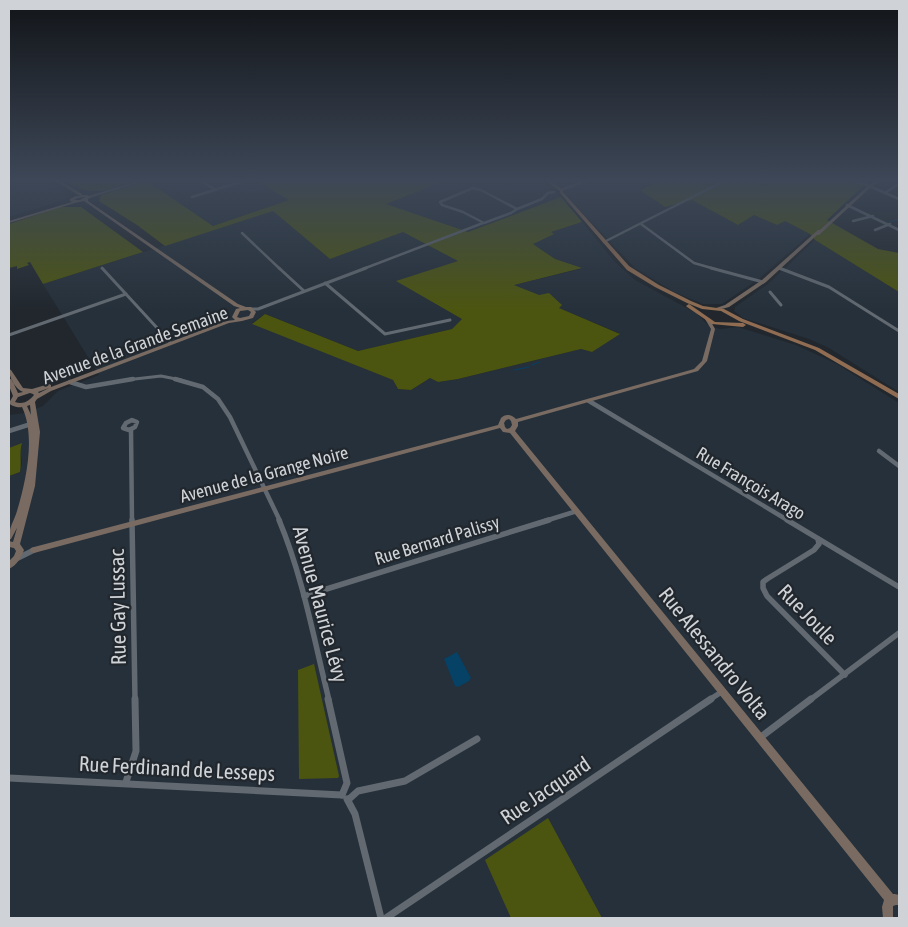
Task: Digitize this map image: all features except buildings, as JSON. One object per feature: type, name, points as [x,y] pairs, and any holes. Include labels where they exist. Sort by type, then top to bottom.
[{"type":"main road","points":[[114,224],[232,307],[237,319],[242,320]]},
{"type":"main road","points":[[122,224],[236,305],[256,312]]},
{"type":"main road","points":[[589,224],[627,267],[646,283],[706,317],[726,323],[765,330]]},
{"type":"main road","points":[[627,267],[673,295],[710,309],[718,309],[727,306],[763,282],[826,224]]},
{"type":"main road","points":[[713,328],[732,320],[727,306]]},
{"type":"main road","name":"Avenue de la Grande Semaine","points":[[16,396],[170,342],[226,320],[244,308]]},
{"type":"main road","points":[[515,421],[516,426],[511,430],[500,426],[503,419],[508,418],[515,421],[696,370],[704,361],[713,328],[706,317],[705,311],[710,309]]},
{"type":"main road","points":[[718,309],[765,330],[817,349],[899,398]]},
{"type":"main road","name":"Avenue de la Grande Semaine","points":[[24,406],[49,390],[228,322],[251,317],[256,312]]},
{"type":"main road","points":[[9,371],[21,389],[36,393],[34,399],[36,442],[32,486],[15,545],[17,558],[9,566]]},
{"type":"main road","points":[[9,380],[16,396],[12,404],[24,406],[34,423],[24,496],[9,537]]},
{"type":"main road","name":"Avenue de la Grange Noire","points":[[34,550],[500,426]]},
{"type":"main road","name":"Rue Alessandro Volta","points":[[511,430],[895,900]]},
{"type":"main road","points":[[888,918],[886,907],[895,900]]},
{"type":"street","points":[[256,312],[304,291],[480,224]]},
{"type":"street","points":[[604,242],[640,224]]},
{"type":"street","points":[[641,224],[694,263],[763,282]]},
{"type":"street","points":[[875,230],[889,224]]},
{"type":"street","points":[[890,224],[899,230]]},
{"type":"street","points":[[242,233],[304,291]]},
{"type":"street","points":[[102,268],[170,342]]},
{"type":"street","points":[[779,268],[829,287],[899,331]]},
{"type":"street","points":[[325,283],[384,334],[450,320]]},
{"type":"street","points":[[770,292],[781,305]]},
{"type":"street","points":[[9,335],[126,294]]},
{"type":"street","name":"Avenue Maurice Lévy","points":[[70,382],[86,387],[148,376],[161,376],[186,381],[209,390],[218,399],[230,417],[266,489],[290,543],[345,770],[345,797],[355,814],[381,918]]},
{"type":"street","name":"Rue François Arago","points":[[589,401],[899,587]]},
{"type":"street","points":[[9,431],[34,423]]},
{"type":"street","name":"Rue Gay Lussac","points":[[126,782],[136,751],[131,429]]},
{"type":"street","points":[[879,451],[899,466]]},
{"type":"street","name":"Rue Bernard Palissy","points":[[304,596],[578,511]]},
{"type":"street","name":"Rue Joule","points":[[818,539],[819,544],[814,550],[767,579],[763,582],[763,588],[767,596],[846,675]]},
{"type":"street","name":"Avenue de la Grange Noire","points":[[15,545],[34,550]]},
{"type":"street","name":"Avenue de la Grange Noire","points":[[17,558],[34,550]]},
{"type":"street","points":[[761,737],[846,675],[899,633]]},
{"type":"street","name":"Rue Jacquard","points":[[386,918],[723,691]]},
{"type":"street","points":[[345,797],[358,791],[405,781],[477,739]]},
{"type":"street","name":"Rue Ferdinand de Lesseps","points":[[9,778],[126,782],[345,797]]},
{"type":"shaded area","points":[[231,224],[289,224],[330,259],[403,232],[459,261],[463,319],[452,329],[358,351],[265,314],[252,323],[393,380],[398,389],[411,390],[430,378],[438,382],[458,379],[581,349],[592,352],[619,333],[558,308],[561,305],[514,285],[581,269],[555,259],[533,244],[551,232],[575,224],[584,224],[615,262],[635,280],[696,313],[708,325],[720,329],[738,327],[796,345],[837,364],[899,403],[899,918],[9,918],[9,476],[20,472],[22,444],[9,448],[9,415],[25,413],[43,406],[58,391],[99,375],[43,284]]},
{"type":"shaded area","points":[[445,224],[489,224],[468,232]]},
{"type":"shaded area","points":[[593,224],[791,224],[810,234],[759,279],[722,304],[703,304],[674,292],[635,268]]},
{"type":"shaded area","points":[[815,240],[899,292],[899,392],[829,348],[809,339],[743,318],[734,311],[735,307],[769,283]]},
{"type":"green space","points":[[9,224],[105,224],[143,252],[43,284],[30,262],[27,263],[29,265],[17,269],[17,266],[9,268]]},
{"type":"green space","points":[[210,224],[213,226],[232,224],[165,246],[137,225]]},
{"type":"green space","points":[[289,224],[445,224],[468,232],[489,224],[575,224],[551,232],[554,234],[533,244],[555,259],[582,268],[514,285],[539,295],[549,293],[562,305],[559,308],[620,334],[592,352],[581,349],[458,379],[438,382],[430,378],[411,390],[398,389],[393,380],[252,324],[265,314],[358,351],[452,329],[462,319],[396,281],[458,261],[403,232],[330,259]]},
{"type":"green space","points":[[791,224],[834,224],[878,249],[899,253],[899,292],[815,240],[810,234]]},
{"type":"green space","points":[[22,443],[20,472],[9,476],[9,448]]},
{"type":"green space","points":[[314,664],[338,778],[299,779],[298,670]]},
{"type":"green space","points":[[548,818],[602,918],[511,918],[485,860]]},
{"type":"water","points":[[457,652],[471,678],[458,687],[455,686],[444,659]]},
{"type":"waterway","points":[[532,365],[540,362]]},
{"type":"waterway","points":[[514,370],[529,367]]}]
